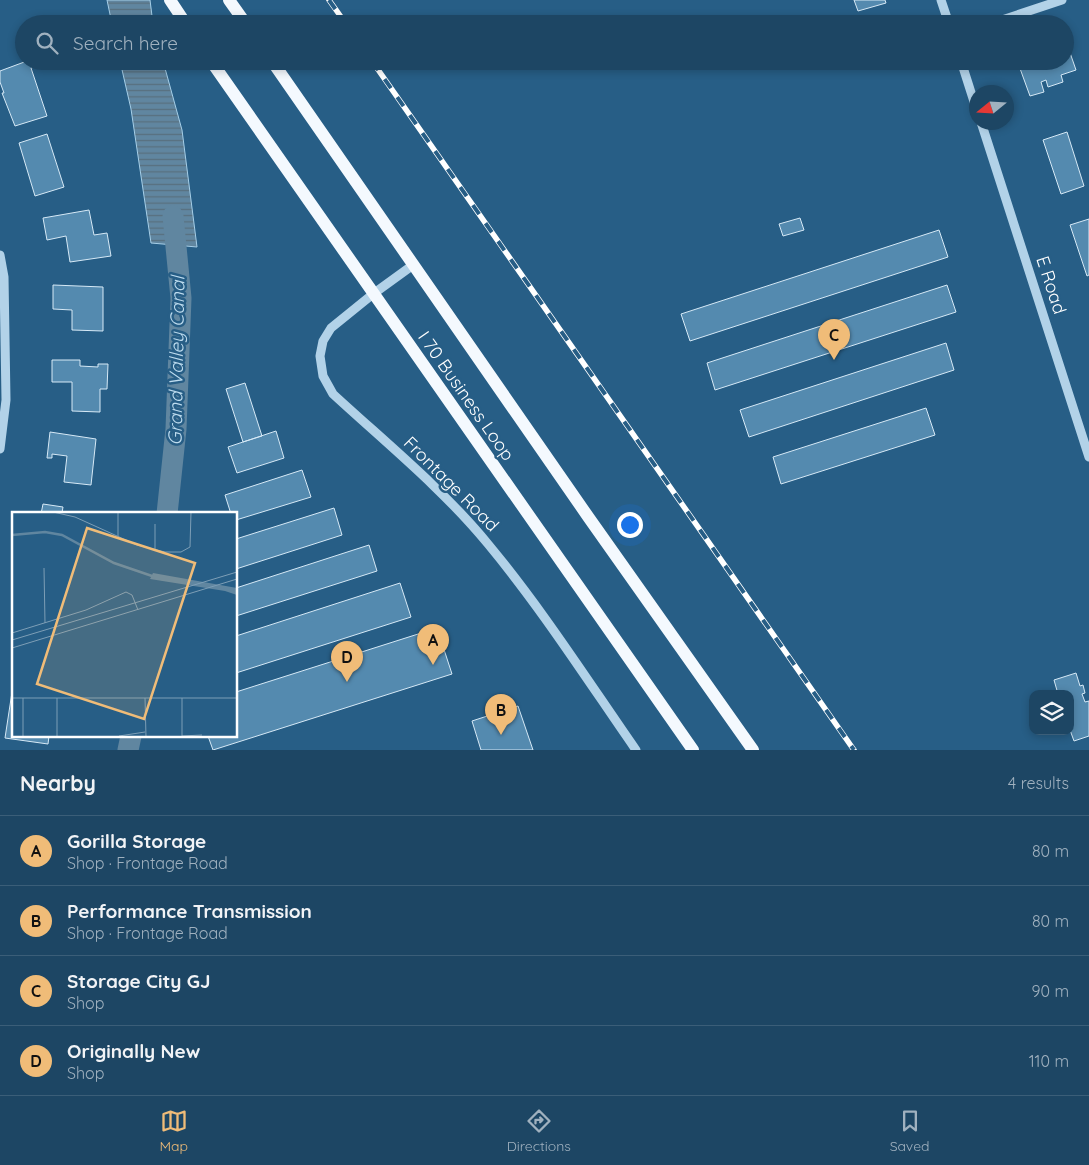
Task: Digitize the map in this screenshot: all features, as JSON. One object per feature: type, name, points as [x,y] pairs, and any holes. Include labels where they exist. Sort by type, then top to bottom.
[{"type":"main road","points":[[170,0],[180,15]]},
{"type":"main road","points":[[229,0],[240,15]]},
{"type":"main road","name":"I 70 Business Loop","points":[[217,70],[693,750]]},
{"type":"main road","name":"I 70 Business Loop","points":[[278,70],[589,518],[753,750]]},
{"type":"street","points":[[941,0],[946,15]]},
{"type":"street","points":[[1017,15],[1062,0]]},
{"type":"street","points":[[964,70],[969,86]]},
{"type":"street","name":"E Road","points":[[984,130],[1089,456]]},
{"type":"street","points":[[0,255],[6,400],[0,449]]},
{"type":"street","name":"Frontage Road","points":[[413,265],[331,328],[323,341],[320,356],[323,376],[333,394],[444,497],[487,543],[522,588],[636,750]]},
{"type":"water","points":[[107,0],[150,0],[152,15],[110,15]]},
{"type":"water","points":[[122,70],[165,70],[182,130],[197,247],[151,243],[131,109]]},
{"type":"building","points":[[854,0],[885,0],[886,3],[858,11]]},
{"type":"building","points":[[1074,64],[1076,70],[1061,75],[1063,82],[1048,87],[1046,80],[1041,82],[1044,92],[1030,96],[1021,70],[1074,70]]},
{"type":"building","points":[[15,65],[15,70],[32,70],[47,116],[15,126],[2,93],[4,93],[0,82],[0,71]]},
{"type":"building","points":[[1067,132],[1084,186],[1061,194],[1043,140]]},
{"type":"building","points":[[47,134],[64,187],[35,196],[19,143]]},
{"type":"building","points":[[89,210],[94,235],[107,233],[111,256],[70,262],[66,236],[47,240],[43,218]]},
{"type":"building","points":[[800,218],[804,230],[783,236],[779,224]]},
{"type":"building","points":[[1089,219],[1089,275],[1087,276],[1070,225]]},
{"type":"building","points":[[939,230],[948,257],[690,341],[681,314]]},
{"type":"building","points":[[53,285],[103,287],[103,331],[72,330],[72,310],[53,309]]},
{"type":"building","points":[[947,285],[956,312],[715,390],[707,363]]},
{"type":"building","points":[[946,343],[954,370],[749,437],[740,410]]},
{"type":"building","points":[[52,360],[80,360],[80,366],[98,367],[98,364],[108,364],[107,389],[100,389],[100,412],[72,411],[72,382],[52,382]]},
{"type":"building","points":[[245,383],[262,436],[243,442],[226,389]]},
{"type":"building","points":[[926,408],[935,435],[781,484],[773,457]]},
{"type":"building","points":[[276,431],[284,458],[237,473],[228,447]]},
{"type":"building","points":[[50,432],[96,439],[91,485],[64,482],[67,456],[52,454],[52,458],[47,458]]},
{"type":"building","points":[[302,470],[311,497],[238,519],[238,512],[230,512],[225,495]]},
{"type":"building","points":[[43,504],[63,507],[62,512],[41,512]]},
{"type":"building","points":[[334,508],[342,535],[238,568],[238,538]]},
{"type":"building","points":[[369,545],[377,571],[238,615],[238,587]]},
{"type":"building","points":[[400,583],[411,617],[238,672],[238,635]]},
{"type":"building","points":[[437,628],[452,674],[213,750],[209,738],[238,738],[238,691]]},
{"type":"building","points":[[1076,673],[1080,686],[1083,685],[1085,693],[1082,694],[1085,702],[1089,701],[1089,736],[1074,741],[1072,735],[1074,735],[1074,690],[1057,690],[1054,680]]},
{"type":"building","points":[[12,692],[12,738],[49,738],[48,744],[5,738]]},
{"type":"building","points":[[518,706],[533,750],[481,750],[472,721]]},
{"type":"waterway","name":"Grand Valley Canal","points":[[167,512],[176,429],[181,298],[173,216]]},
{"type":"waterway","name":"Grand Valley Canal","points":[[128,750],[131,738]]},
{"type":"railway","points":[[329,0],[340,15]]},
{"type":"railway","points":[[378,70],[854,750]]},
{"type":"place","name":"Storage City GJ","points":[[834,360]]},
{"type":"place","name":"Gorilla Storage","points":[[433,665]]},
{"type":"place","name":"Originally New","points":[[347,682]]},
{"type":"place","name":"Performance Transmission","points":[[501,735]]}]
